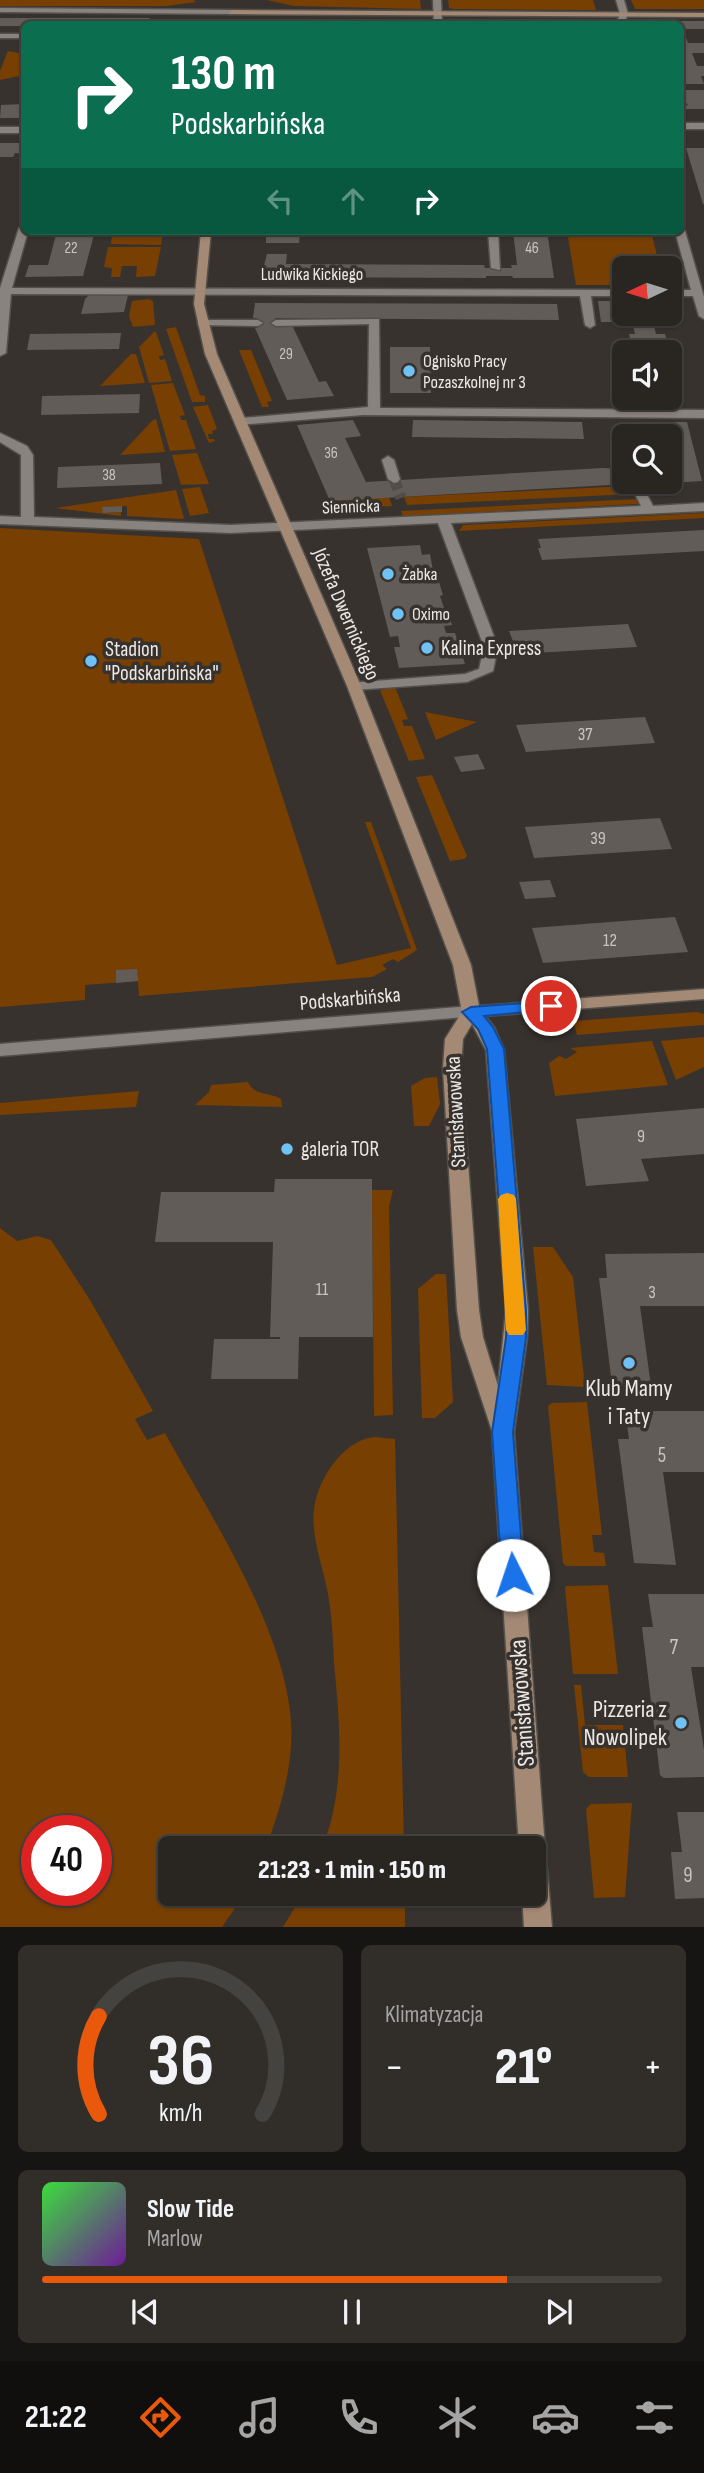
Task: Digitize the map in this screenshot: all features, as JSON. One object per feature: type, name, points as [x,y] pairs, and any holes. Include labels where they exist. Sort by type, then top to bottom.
[{"type":"street","points":[[437,0],[438,21]]},
{"type":"street","points":[[620,0],[624,15],[622,21]]},
{"type":"street","points":[[231,21],[232,8]]},
{"type":"street","points":[[0,10],[232,8],[704,15]]},
{"type":"street","points":[[0,36],[21,36]]},
{"type":"street","points":[[684,126],[704,126]]},
{"type":"street","points":[[0,130],[21,130]]},
{"type":"street","points":[[0,352],[4,291],[22,235]]},
{"type":"street","name":"Józefa Dwernickiego","points":[[206,235],[200,291],[202,323],[211,354],[354,685],[462,965],[471,1012]]},
{"type":"street","points":[[492,235],[497,292]]},
{"type":"street","points":[[681,235],[704,317]]},
{"type":"street","points":[[689,263],[704,263]]},
{"type":"street","name":"Ludwika Kickiego","points":[[4,291],[612,293]]},
{"type":"street","points":[[585,293],[590,325]]},
{"type":"street","points":[[682,293],[697,293]]},
{"type":"street","points":[[276,323],[375,321],[374,411]]},
{"type":"street","points":[[202,323],[258,323]]},
{"type":"street","points":[[242,422],[374,411],[704,414]]},
{"type":"street","points":[[0,437],[23,449],[27,455],[27,520]]},
{"type":"street","points":[[388,460],[394,479]]},
{"type":"street","points":[[641,494],[649,510]]},
{"type":"street","name":"Siennicka","points":[[0,520],[156,528],[288,527],[704,507]]},
{"type":"street","points":[[354,685],[467,678],[486,671],[491,647],[444,521]]},
{"type":"street","name":"Podskarbińska","points":[[0,1050],[704,993]]},
{"type":"street","name":"Stanisławowska","points":[[503,1432],[472,1338],[468,1310],[452,1059],[456,1033],[471,1012],[485,1027],[495,1049],[515,1290],[516,1338],[503,1432],[531,1836]]},
{"type":"street","points":[[537,1906],[538,1927]]},
{"type":"shaded area","points":[[0,0],[196,2],[167,6],[0,6]]},
{"type":"shaded area","points":[[267,0],[420,0],[421,9],[294,6]]},
{"type":"shaded area","points":[[448,0],[593,0],[596,10],[454,9],[449,8]]},
{"type":"shaded area","points":[[631,0],[704,0],[704,9],[635,9]]},
{"type":"shaded area","points":[[8,51],[21,53],[21,76],[0,80],[0,71]]},
{"type":"shaded area","points":[[112,235],[162,235],[161,245],[111,244]]},
{"type":"shaded area","points":[[568,235],[652,235],[657,256],[612,256],[612,285],[576,285]]},
{"type":"shaded area","points":[[108,247],[161,247],[155,276],[136,277],[137,266],[122,266],[120,277],[111,277],[112,268],[104,267]]},
{"type":"shaded area","points":[[132,301],[153,301],[155,325],[133,327],[129,316]]},
{"type":"shaded area","points":[[176,327],[200,395],[205,396],[205,402],[192,402],[166,329]]},
{"type":"shaded area","points":[[154,332],[164,355],[159,356],[160,360],[165,359],[172,381],[149,383],[139,347]]},
{"type":"shaded area","points":[[239,350],[251,350],[272,401],[267,402],[269,407],[262,407]]},
{"type":"shaded area","points":[[131,354],[136,354],[145,383],[100,386]]},
{"type":"shaded area","points":[[173,383],[185,415],[180,416],[181,420],[186,420],[196,449],[170,451],[151,385]]},
{"type":"shaded area","points":[[208,405],[217,429],[212,431],[213,434],[208,434],[209,439],[215,441],[209,443],[193,407]]},
{"type":"shaded area","points":[[156,419],[165,452],[120,455],[153,420]]},
{"type":"shaded area","points":[[197,453],[209,484],[181,485],[172,455]]},
{"type":"shaded area","points":[[200,487],[209,513],[190,516],[182,489]]},
{"type":"shaded area","points":[[612,487],[612,494],[633,494],[407,505],[404,497]]},
{"type":"shaded area","points":[[176,490],[184,518],[181,519],[127,516],[127,506],[103,507],[103,513],[121,512],[121,516],[55,508]]},
{"type":"shaded area","points":[[389,497],[392,506],[334,509],[330,501]]},
{"type":"shaded area","points":[[637,499],[639,503],[636,504],[403,516],[401,511]]},
{"type":"shaded area","points":[[704,513],[704,518],[459,531],[463,525]]},
{"type":"shaded area","points":[[0,528],[199,539],[337,965],[411,948],[365,822],[371,822],[417,950],[398,962],[393,959],[382,965],[387,969],[372,977],[139,996],[138,981],[85,985],[85,1000],[0,1007]]},
{"type":"shaded area","points":[[395,687],[408,719],[402,720],[404,726],[412,726],[425,759],[409,761],[380,690]]},
{"type":"shaded area","points":[[425,712],[477,722],[436,740]]},
{"type":"shaded area","points":[[432,775],[467,856],[464,859],[450,861],[416,777]]},
{"type":"shaded area","points":[[697,1012],[704,1014],[704,1025],[577,1035],[573,1021]]},
{"type":"shaded area","points":[[704,1037],[704,1067],[676,1080],[661,1041]]},
{"type":"shaded area","points":[[652,1041],[668,1085],[555,1096],[549,1063],[559,1056],[566,1059],[577,1052],[570,1048]]},
{"type":"shaded area","points":[[437,1077],[440,1104],[429,1126],[414,1126],[411,1086],[425,1078]]},
{"type":"shaded area","points":[[248,1082],[254,1090],[281,1099],[282,1107],[195,1105],[209,1092],[211,1085]]},
{"type":"shaded area","points":[[139,1091],[136,1107],[0,1115],[0,1103]]},
{"type":"shaded area","points":[[372,1190],[393,1190],[389,1207],[393,1415],[374,1416]]},
{"type":"shaded area","points":[[0,1228],[17,1241],[37,1236],[51,1240],[90,1300],[153,1411],[135,1419],[147,1440],[165,1433],[248,1584],[281,1666],[289,1707],[291,1745],[285,1784],[270,1836],[158,1836],[158,1906],[237,1906],[222,1927],[0,1927]]},
{"type":"shaded area","points":[[533,1247],[553,1247],[573,1277],[585,1387],[547,1385]]},
{"type":"shaded area","points":[[436,1274],[446,1274],[453,1402],[435,1418],[422,1418],[418,1289]]},
{"type":"shaded area","points":[[587,1402],[602,1535],[592,1535],[594,1552],[604,1553],[606,1566],[566,1566],[563,1563],[548,1406],[552,1403]]},
{"type":"shaded area","points":[[374,1437],[395,1439],[404,1836],[326,1836],[338,1780],[339,1733],[330,1611],[316,1542],[314,1510],[320,1486],[334,1463],[352,1445]]},
{"type":"shaded area","points":[[608,1585],[618,1674],[573,1674],[565,1588]]},
{"type":"shaded area","points":[[574,1685],[581,1685],[585,1725],[623,1725],[628,1777],[589,1777],[583,1772]]},
{"type":"shaded area","points":[[632,1803],[625,1897],[594,1898],[586,1809],[591,1804]]},
{"type":"shaded area","points":[[296,1906],[405,1906],[405,1927],[283,1927]]},
{"type":"building","points":[[0,18],[150,18],[149,21],[21,21],[21,26],[0,26]]},
{"type":"building","points":[[273,19],[419,19],[419,21]]},
{"type":"building","points":[[597,20],[597,21],[459,21]]},
{"type":"building","points":[[684,21],[704,21],[704,29],[684,29]]},
{"type":"building","points":[[684,32],[688,43],[704,43],[704,53],[692,53],[697,66],[704,66],[704,76],[701,76],[704,84],[684,84]]},
{"type":"building","points":[[684,90],[704,90],[704,109],[685,109],[684,106],[688,105],[684,100]]},
{"type":"building","points":[[21,104],[21,118],[0,118],[1,105]]},
{"type":"building","points":[[0,143],[21,143],[21,154],[0,157]]},
{"type":"building","points":[[686,148],[704,148],[704,204],[703,204]]},
{"type":"building","points":[[56,235],[94,235],[83,276],[25,277],[29,265],[48,265]]},
{"type":"building","points":[[266,235],[300,235],[299,243],[266,243]]},
{"type":"building","points":[[513,235],[548,235],[554,278],[261,277],[267,254],[287,254],[286,264],[484,265],[485,268],[512,268],[511,265],[517,265]]},
{"type":"building","points":[[89,295],[128,295],[124,312],[81,314],[85,299]]},
{"type":"building","points":[[598,301],[612,301],[612,322],[601,322]]},
{"type":"building","points":[[255,303],[557,304],[559,320],[275,318],[276,326],[292,325],[319,382],[326,381],[334,396],[287,400],[255,328],[259,327],[257,318],[253,318]]},
{"type":"building","points":[[633,326],[654,326],[656,334],[665,334],[667,340],[630,340],[629,334],[635,334]]},
{"type":"building","points":[[121,333],[119,349],[27,350],[30,334]]},
{"type":"building","points":[[390,347],[430,347],[431,393],[390,393]]},
{"type":"building","points":[[140,394],[139,413],[41,415],[42,396]]},
{"type":"building","points":[[353,420],[361,436],[345,438],[366,482],[602,468],[612,468],[612,485],[330,501],[297,425]]},
{"type":"building","points":[[413,420],[582,422],[584,439],[412,437]]},
{"type":"building","points":[[687,422],[702,481],[682,482],[682,424],[645,424]]},
{"type":"building","points":[[160,463],[162,484],[57,488],[58,467]]},
{"type":"building","points":[[122,506],[122,512],[103,513],[102,507]]},
{"type":"building","points":[[704,530],[704,551],[542,560],[538,548],[541,548],[538,539]]},
{"type":"building","points":[[420,545],[422,555],[430,554],[435,582],[439,582],[443,595],[440,596],[445,611],[448,611],[452,625],[444,626],[446,633],[455,633],[465,664],[399,668],[394,647],[400,647],[398,636],[390,637],[367,548]]},
{"type":"building","points":[[628,624],[637,647],[518,654],[509,631]]},
{"type":"building","points":[[645,717],[655,743],[526,752],[516,725]]},
{"type":"building","points":[[478,754],[485,769],[461,772],[454,757]]},
{"type":"building","points":[[660,818],[672,849],[534,858],[525,827]]},
{"type":"building","points":[[550,880],[556,897],[525,899],[519,882]]},
{"type":"building","points":[[675,917],[688,952],[543,963],[532,928]]},
{"type":"building","points":[[137,969],[138,981],[116,983],[116,970]]},
{"type":"building","points":[[704,1108],[704,1154],[641,1159],[649,1181],[586,1186],[576,1119]]},
{"type":"building","points":[[275,1179],[372,1179],[373,1337],[299,1337],[298,1379],[211,1379],[214,1339],[280,1339],[270,1337],[273,1242],[155,1242],[161,1192],[274,1192]]},
{"type":"building","points":[[704,1253],[704,1306],[640,1306],[651,1386],[612,1385],[599,1278],[607,1278],[605,1254]]},
{"type":"building","points":[[625,1411],[704,1411],[704,1472],[663,1472],[676,1565],[634,1563],[618,1439],[629,1439]]},
{"type":"building","points":[[648,1594],[704,1594],[704,1667],[691,1667],[704,1750],[704,1777],[664,1778],[660,1775],[642,1627],[653,1627]]},
{"type":"building","points":[[677,1812],[704,1812],[704,1898],[675,1899],[671,1852],[682,1852]]},
{"type":"tunnel","points":[[394,479],[401,498]]},
{"type":"slow traffic","points":[[507,1199],[517,1310],[516,1330]]},
{"type":"place","name":"Ognisko Pracy Pozaszkolnej nr 3","points":[[409,371]]},
{"type":"place","name":"Żabka","points":[[388,574]]},
{"type":"place","name":"Oximo","points":[[398,614]]},
{"type":"place","name":"Kalina Express","points":[[427,648]]},
{"type":"place","name":"Stadion \"Podskarbińska\"","points":[[91,661]]},
{"type":"place","name":"galeria TOR","points":[[287,1149]]},
{"type":"place","name":"Klub Mamy i Taty","points":[[629,1363]]},
{"type":"place","name":"Pizzeria z Nowolipek","points":[[681,1723]]},
{"type":"route","points":[[513,1575],[503,1432],[516,1338],[517,1310],[495,1049],[485,1027],[471,1012],[551,1006]]}]
